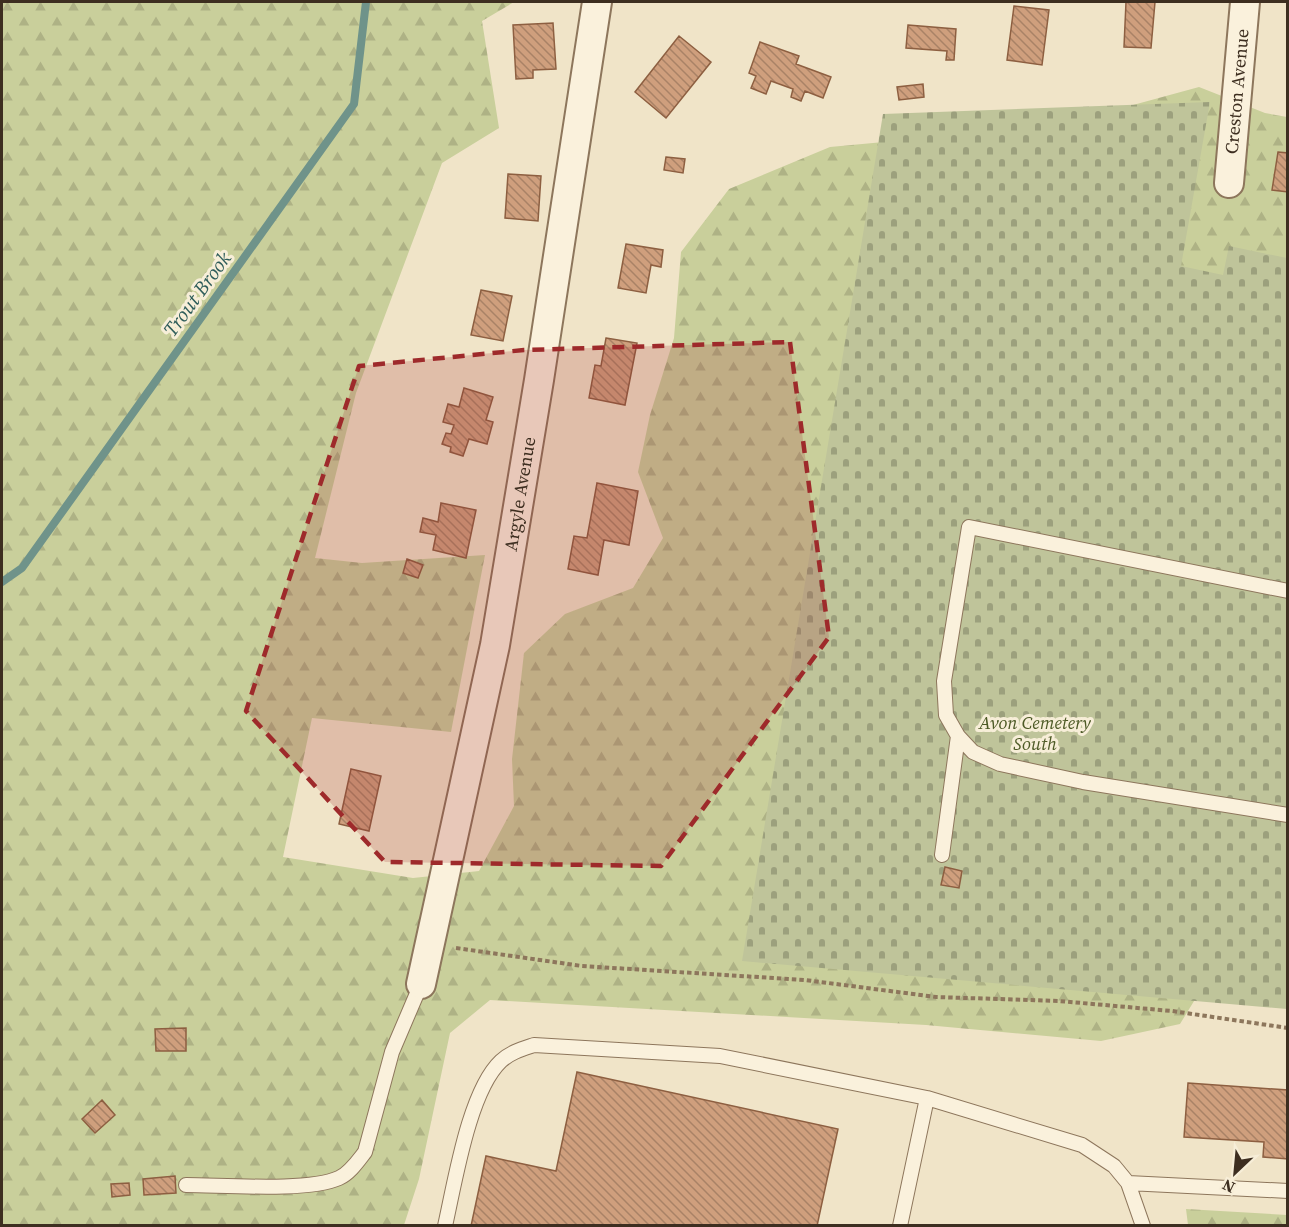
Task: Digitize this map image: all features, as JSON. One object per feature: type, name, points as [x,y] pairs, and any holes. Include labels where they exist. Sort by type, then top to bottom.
[{"type":"street","name":"Argyle Avenue","points":[[421,984],[495,645],[539,380],[597,2]]},
{"type":"street","name":"Creston Avenue","points":[[1229,183],[1245,2]]},
{"type":"lane","points":[[1287,591],[969,527],[944,681],[946,715],[958,736],[973,752],[1000,764],[1083,782],[1287,815]]},
{"type":"lane","points":[[942,855],[958,736]]},
{"type":"lane","points":[[186,1185],[308,1185],[340,1178],[356,1165],[365,1152],[392,1052],[421,984]]},
{"type":"lane","points":[[445,1226],[467,1132],[482,1090],[491,1072],[502,1061],[515,1051],[534,1045],[720,1056],[927,1098],[1082,1145],[1114,1166],[1128,1183],[1143,1226]]},
{"type":"lane","points":[[900,1226],[927,1098]]},
{"type":"lane","points":[[1128,1183],[1287,1191]]},
{"type":"path","points":[[429,944],[582,966],[805,980],[936,997],[1059,1001],[1172,1011],[1287,1028]]},
{"type":"highlighted area","points":[[790,342],[829,637],[661,866],[385,862],[246,711],[359,366],[524,350]]},
{"type":"green space","points":[[2,2],[514,2],[482,21],[499,128],[442,163],[356,393],[315,558],[362,563],[485,555],[451,732],[312,718],[283,857],[413,878],[479,871],[514,806],[512,759],[524,653],[565,614],[633,588],[663,538],[638,472],[650,415],[674,338],[681,252],[729,189],[830,147],[1056,126],[1199,87],[1265,113],[1287,117],[1287,281],[1221,957],[1180,1024],[1101,1041],[926,1025],[490,1000],[450,1033],[419,1179],[404,1225],[2,1226]]},
{"type":"green space","name":"Avon Cemetery South","points":[[1210,102],[1181,266],[1223,275],[1229,246],[1287,258],[1287,1009],[742,961],[883,114]]},
{"type":"green space","points":[[1186,1209],[1287,1215],[1287,1225],[1188,1225]]},
{"type":"building","points":[[1126,2],[1155,2],[1151,48],[1124,47]]},
{"type":"building","points":[[1014,6],[1049,10],[1042,65],[1007,60]]},
{"type":"building","points":[[553,23],[556,69],[533,70],[533,78],[516,79],[513,25]]},
{"type":"building","points":[[908,25],[956,29],[954,60],[946,60],[947,51],[906,48]]},
{"type":"building","points":[[679,36],[711,62],[666,118],[635,92]]},
{"type":"building","points":[[760,42],[799,56],[796,64],[831,77],[823,98],[805,91],[801,101],[791,97],[793,89],[771,81],[766,94],[751,88],[756,76],[749,73]]},
{"type":"building","points":[[923,84],[924,97],[899,100],[897,87]]},
{"type":"building","points":[[1278,152],[1288,153],[1288,192],[1272,190]]},
{"type":"building","points":[[666,157],[685,159],[683,173],[664,170]]},
{"type":"building","points":[[508,174],[541,176],[538,221],[505,218]]},
{"type":"building","points":[[626,244],[663,250],[661,267],[651,265],[646,293],[618,288]]},
{"type":"building","points":[[481,290],[512,296],[503,341],[471,335]]},
{"type":"building","points":[[606,338],[637,343],[625,405],[589,398],[595,365],[601,366]]},
{"type":"building","points":[[464,388],[493,397],[486,420],[493,422],[487,444],[469,439],[463,456],[450,452],[451,447],[442,444],[446,433],[451,434],[454,425],[443,422],[448,404],[459,407]]},
{"type":"building","points":[[597,483],[638,491],[629,545],[604,540],[598,575],[568,569],[574,536],[587,538]]},
{"type":"building","points":[[441,503],[476,510],[466,558],[433,550],[436,535],[420,532],[423,518],[438,522]]},
{"type":"building","points":[[407,559],[423,565],[418,578],[403,573]]},
{"type":"building","points":[[351,769],[381,776],[369,831],[339,824]]},
{"type":"building","points":[[945,867],[962,871],[959,888],[941,885]]},
{"type":"building","points":[[186,1028],[186,1051],[156,1051],[155,1029]]},
{"type":"building","points":[[577,1072],[838,1129],[817,1226],[471,1226],[486,1156],[556,1171]]},
{"type":"building","points":[[1188,1083],[1288,1090],[1288,1159],[1263,1157],[1264,1142],[1184,1137]]},
{"type":"building","points":[[102,1100],[115,1115],[95,1133],[82,1119]]},
{"type":"building","points":[[175,1176],[176,1193],[144,1195],[143,1179]]},
{"type":"building","points":[[129,1183],[130,1195],[112,1197],[111,1184]]},
{"type":"waterway","name":"Trout Brook","points":[[2,582],[22,568],[354,104],[366,2]]}]
